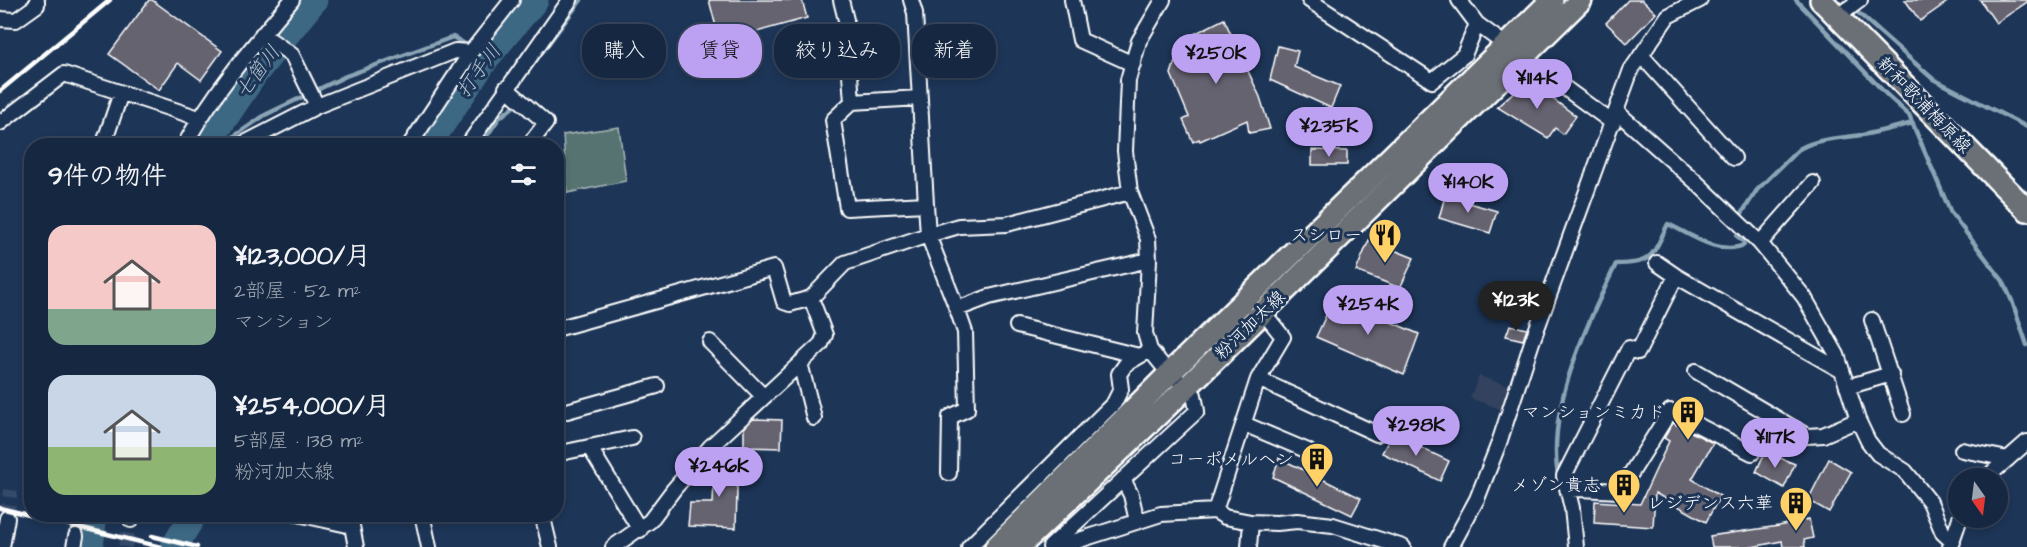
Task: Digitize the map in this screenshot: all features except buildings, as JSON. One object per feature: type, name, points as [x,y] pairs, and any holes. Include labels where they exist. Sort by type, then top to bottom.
[{"type":"main road","name":"粉河加太線","points":[[1019,547],[1030,524],[1171,372],[1551,0]]},
{"type":"main road","name":"粉河加太線","points":[[996,547],[1030,524],[1187,387],[1581,0]]},
{"type":"main road","name":"新和歌浦梅原線","points":[[1821,0],[2027,210]]},
{"type":"street","points":[[188,138],[199,118],[262,34],[292,0]]},
{"type":"street","points":[[414,138],[471,52],[512,0]]},
{"type":"street","points":[[472,138],[570,0]]},
{"type":"street","points":[[841,0],[846,20],[852,102]]},
{"type":"street","points":[[911,0],[915,14],[928,235],[964,332],[967,409],[950,417],[950,473]]},
{"type":"street","points":[[1072,0],[1080,40],[1133,64]]},
{"type":"street","points":[[1144,353],[1148,239],[1130,192],[1125,151],[1128,80],[1139,41],[1163,0]]},
{"type":"street","points":[[1309,0],[1432,81],[1464,55],[1477,24]]},
{"type":"street","points":[[1459,0],[1477,24],[1523,58],[1615,118],[1696,182],[1760,243],[1804,297],[1837,355],[1858,420],[1868,441],[1878,454],[1905,471],[1920,489],[1930,502],[1943,533],[1952,544]]},
{"type":"street","points":[[1451,547],[1477,499],[1499,443],[1532,342],[1631,70],[1668,16],[1700,0]]},
{"type":"street","points":[[1838,17],[1860,0]]},
{"type":"street","points":[[0,20],[16,20],[39,2]]},
{"type":"street","points":[[262,34],[292,55],[317,106]]},
{"type":"street","points":[[255,138],[317,106],[455,51],[471,52]]},
{"type":"street","points":[[1641,55],[1734,158]]},
{"type":"street","points":[[0,123],[64,74],[199,118]]},
{"type":"street","points":[[506,88],[546,123],[534,138]]},
{"type":"street","points":[[106,138],[121,93]]},
{"type":"street","points":[[920,98],[852,102],[833,120],[848,208],[926,204]]},
{"type":"street","points":[[1760,243],[1813,183]]},
{"type":"street","points":[[564,327],[774,268],[784,302],[790,304],[811,298],[845,263],[928,235],[959,226],[1007,224],[1130,192]]},
{"type":"street","points":[[957,309],[989,297],[1149,260]]},
{"type":"street","points":[[1656,263],[1842,371]]},
{"type":"street","points":[[1576,547],[1572,508],[1564,476],[1629,348],[1638,351],[1676,276]]},
{"type":"street","points":[[613,547],[650,521],[710,447],[821,344],[825,335],[811,298]]},
{"type":"street","points":[[1215,511],[1258,379],[1283,337],[1263,312]]},
{"type":"street","points":[[1872,320],[1903,414]]},
{"type":"street","points":[[1017,326],[1144,353],[1171,372],[1187,387],[1194,395],[1197,411],[1123,479],[1058,546]]},
{"type":"street","points":[[710,342],[764,397]]},
{"type":"street","points":[[969,547],[1114,403],[1121,389],[1119,374],[1126,364],[1144,353]]},
{"type":"street","points":[[800,363],[814,418]]},
{"type":"street","points":[[1696,371],[1807,436],[1824,435],[1858,420]]},
{"type":"street","points":[[1847,387],[1891,374]]},
{"type":"street","points":[[1258,379],[1377,434]]},
{"type":"street","points":[[564,411],[657,386]]},
{"type":"street","points":[[1568,490],[1620,491],[1670,411],[1752,453]]},
{"type":"street","points":[[1244,424],[1308,451]]},
{"type":"street","points":[[564,453],[632,438]]},
{"type":"street","points":[[1998,468],[2027,442]]},
{"type":"street","points":[[590,448],[640,530]]},
{"type":"street","points":[[1962,450],[2008,459]]},
{"type":"street","points":[[1123,479],[1131,495],[1137,521]]},
{"type":"street","points":[[1058,546],[1161,514],[1215,511],[1225,517],[1251,522],[1297,521],[1333,525],[1403,547]]},
{"type":"street","points":[[2,547],[7,519]]},
{"type":"street","points":[[351,522],[356,547]]},
{"type":"street","points":[[424,522],[429,547]]},
{"type":"street","points":[[544,522],[550,547]]},
{"type":"street","points":[[1249,547],[1251,522]]},
{"type":"street","points":[[1952,544],[1957,528]]},
{"type":"shaded area","points":[[1479,376],[1512,387],[1503,410],[1470,398]]},
{"type":"green space","points":[[619,127],[626,181],[567,193],[563,135]]},
{"type":"waterway","name":"七箇川","points":[[211,138],[255,73],[314,0]]},
{"type":"waterway","name":"打手川","points":[[432,138],[487,57],[535,0]]},
{"type":"waterway","points":[[526,74],[581,0]]},
{"type":"waterway","points":[[1796,0],[1909,115],[1951,213],[2003,281],[2027,345]]},
{"type":"waterway","points":[[1855,10],[1933,79],[2027,127]]},
{"type":"waterway","points":[[232,138],[265,115],[346,76],[453,37],[487,57]]},
{"type":"waterway","points":[[485,138],[499,118],[513,107]]},
{"type":"waterway","points":[[1742,213],[1757,190],[1799,149],[1822,141],[1868,134],[1913,123]]},
{"type":"waterway","points":[[1559,480],[1556,454],[1563,398],[1581,341],[1616,264],[1645,260],[1655,250],[1668,224],[1705,242],[1725,248],[1744,245],[1737,236],[1738,231]]},
{"type":"waterway","name":"七箇川","points":[[90,547],[93,522]]},
{"type":"waterway","name":"打手川","points":[[174,547],[189,522]]},
{"type":"tunnel","points":[[7,518],[11,490]]},
{"type":"tunnel","points":[[76,536],[77,522]]},
{"type":"tunnel","points":[[125,547],[131,522]]},
{"type":"railway","points":[[0,91],[110,0]]},
{"type":"railway","points":[[0,508],[24,514]]},
{"type":"railway","points":[[58,522],[161,547]]},
{"type":"railway","points":[[152,536],[197,547]]},
{"type":"place","name":"スシロー","points":[[1385,264]]},
{"type":"place","name":"マンションミカド","points":[[1688,441]]},
{"type":"place","name":"コーポメルヘン","points":[[1317,488]]},
{"type":"place","name":"メゾン貴志","points":[[1624,514]]},
{"type":"place","name":"レジデンス六華","points":[[1796,532]]}]
